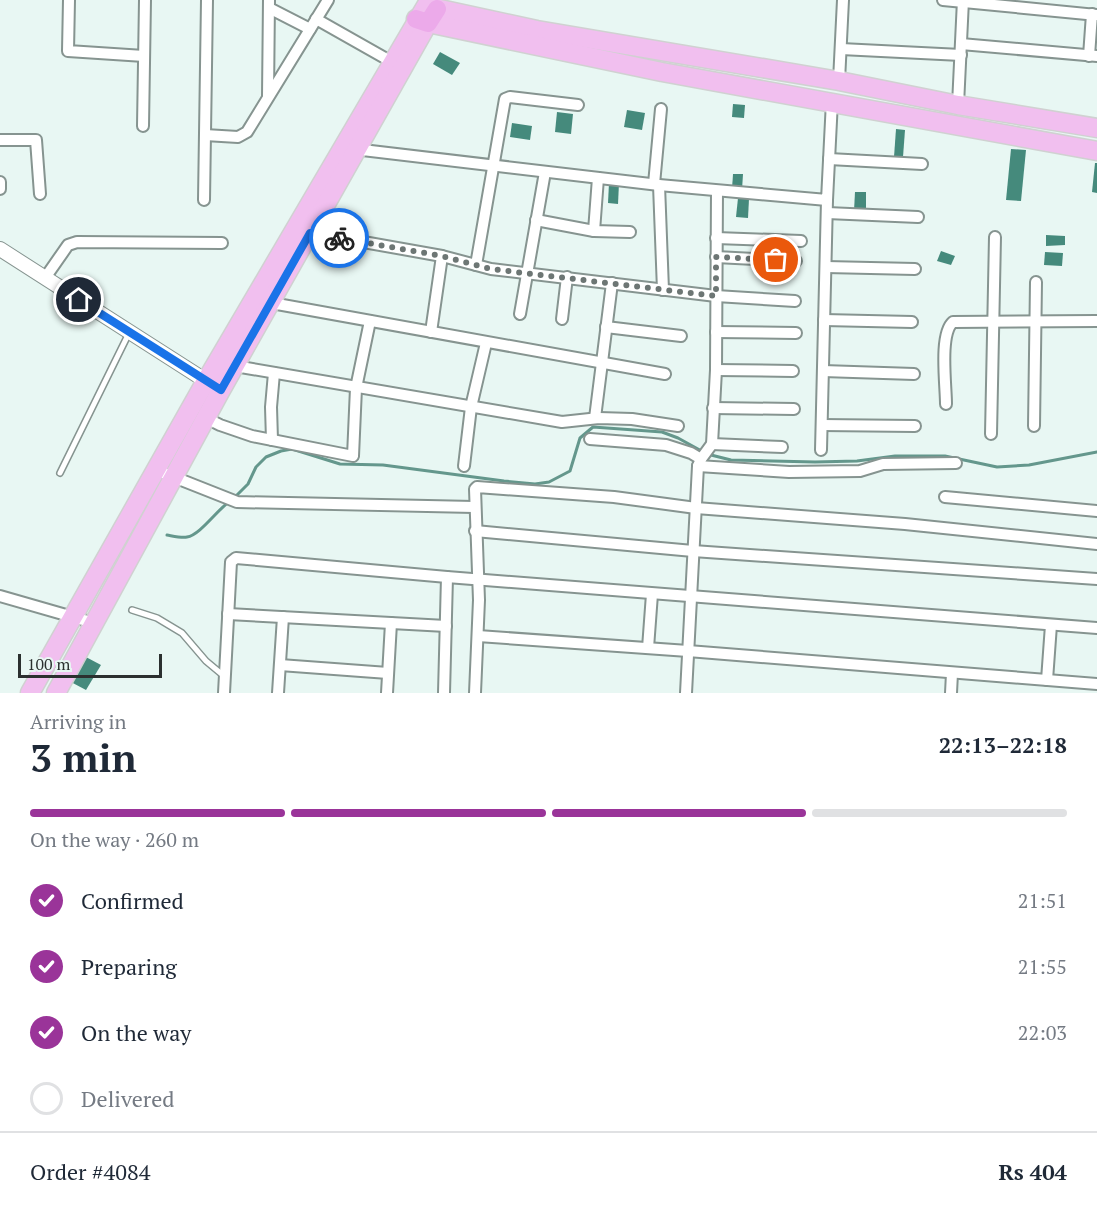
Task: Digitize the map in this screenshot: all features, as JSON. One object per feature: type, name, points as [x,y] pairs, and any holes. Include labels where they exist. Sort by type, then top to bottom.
[{"type":"main road","points":[[349,149],[392,62],[430,10]]},
{"type":"main road","points":[[430,10],[1097,128]]},
{"type":"main road","points":[[430,10],[662,72],[832,101],[1097,151]]},
{"type":"main road","points":[[30,693],[156,471],[213,386],[430,10]]},
{"type":"main road","points":[[56,693],[206,418],[213,386],[234,366],[262,301]]},
{"type":"main road","points":[[123,528],[141,537]]},
{"type":"street","points":[[69,0],[68,51],[144,56]]},
{"type":"street","points":[[143,126],[145,0]]},
{"type":"street","points":[[204,200],[207,0]]},
{"type":"street","points":[[205,135],[243,136],[247,132],[328,0]]},
{"type":"street","points":[[839,81],[843,0]]},
{"type":"street","points":[[841,49],[961,49],[1093,56],[1095,14],[963,0],[943,0]]},
{"type":"street","points":[[958,105],[963,0]]},
{"type":"street","points":[[268,98],[269,4]]},
{"type":"street","points":[[269,4],[310,29]]},
{"type":"street","points":[[316,19],[392,62]]},
{"type":"street","points":[[476,265],[492,166],[507,97],[578,105]]},
{"type":"street","points":[[821,450],[827,201],[832,101]]},
{"type":"street","points":[[661,109],[656,184],[663,290]]},
{"type":"street","points":[[0,140],[36,140],[40,194]]},
{"type":"street","points":[[349,149],[717,191],[827,201]]},
{"type":"street","points":[[829,159],[922,164]]},
{"type":"street","points":[[520,314],[545,172]]},
{"type":"street","points":[[594,231],[598,178]]},
{"type":"street","points":[[0,182],[0,189]]},
{"type":"street","points":[[686,693],[696,508],[713,408],[716,370],[717,191]]},
{"type":"street","points":[[827,213],[918,217]]},
{"type":"street","points":[[537,220],[594,231],[630,232]]},
{"type":"street","points":[[302,231],[442,256],[491,269],[716,296],[795,301]]},
{"type":"street","points":[[991,434],[995,237]]},
{"type":"street","points":[[717,238],[801,241]]},
{"type":"street","points":[[45,278],[71,243],[222,243]]},
{"type":"street","points":[[0,249],[213,386]]},
{"type":"street","points":[[431,332],[442,256]]},
{"type":"street","points":[[716,257],[796,261]]},
{"type":"street","points":[[826,267],[915,269]]},
{"type":"street","points":[[562,319],[567,277]]},
{"type":"street","points":[[1034,426],[1036,282]]},
{"type":"street","points":[[595,418],[612,283]]},
{"type":"street","points":[[262,301],[664,374]]},
{"type":"street","points":[[824,320],[912,322]]},
{"type":"street","points":[[206,418],[235,431],[353,456],[356,387],[370,321]]},
{"type":"street","points":[[946,404],[945,342],[949,325],[957,321],[1097,321]]},
{"type":"street","points":[[606,327],[681,336]]},
{"type":"street","points":[[716,332],[796,333]]},
{"type":"street","points":[[465,466],[471,407],[486,343]]},
{"type":"street","points":[[234,366],[562,422],[595,418],[632,419],[678,426]]},
{"type":"street","points":[[716,370],[793,370]]},
{"type":"street","points":[[823,371],[914,374]]},
{"type":"street","points":[[272,440],[271,407],[274,373]]},
{"type":"street","points":[[713,408],[794,409]]},
{"type":"street","points":[[822,425],[915,426]]},
{"type":"street","points":[[590,438],[666,445],[690,453],[789,472],[860,471],[884,464],[956,463]]},
{"type":"street","points":[[704,454],[782,447]]},
{"type":"street","points":[[156,471],[237,502],[474,507]]},
{"type":"street","points":[[475,693],[478,579],[474,507],[477,487],[614,497],[696,508],[904,524],[1097,544]]},
{"type":"street","points":[[945,497],[1097,511]]},
{"type":"street","points":[[475,531],[693,551],[1097,579]]},
{"type":"street","points":[[224,693],[231,562],[236,558],[652,594],[1097,628]]},
{"type":"street","points":[[444,693],[447,577]]},
{"type":"street","points":[[648,648],[652,594]]},
{"type":"street","points":[[0,596],[94,623]]},
{"type":"street","points":[[228,614],[446,626]]},
{"type":"street","points":[[278,693],[283,617]]},
{"type":"street","points":[[387,693],[391,623]]},
{"type":"street","points":[[1047,680],[1051,625]]},
{"type":"street","points":[[478,636],[1097,684]]},
{"type":"street","points":[[280,665],[388,673]]},
{"type":"street","points":[[951,693],[952,673]]},
{"type":"lane","points":[[60,473],[130,332]]},
{"type":"lane","points":[[132,610],[157,618],[182,633],[206,661],[225,677]]},
{"type":"building","points":[[440,52],[460,63],[452,75],[433,64]]},
{"type":"building","points":[[733,104],[745,105],[744,118],[732,117]]},
{"type":"building","points":[[627,110],[645,113],[642,130],[624,127]]},
{"type":"building","points":[[557,112],[573,114],[571,134],[555,132]]},
{"type":"building","points":[[512,123],[532,126],[530,140],[510,137]]},
{"type":"building","points":[[896,129],[905,130],[903,157],[894,157]]},
{"type":"building","points":[[1011,149],[1026,150],[1021,201],[1006,200]]},
{"type":"building","points":[[1095,163],[1097,163],[1097,193],[1092,192]]},
{"type":"building","points":[[733,174],[743,174],[742,190],[732,189]]},
{"type":"building","points":[[609,183],[619,183],[618,204],[608,203]]},
{"type":"building","points":[[855,192],[866,192],[866,212],[854,211]]},
{"type":"building","points":[[738,198],[749,199],[748,218],[736,217]]},
{"type":"building","points":[[1046,235],[1065,236],[1065,245],[1046,246]]},
{"type":"building","points":[[941,251],[955,256],[951,265],[937,261]]},
{"type":"building","points":[[1045,252],[1063,253],[1062,266],[1044,265]]},
{"type":"building","points":[[84,656],[101,665],[86,690],[69,681]]},
{"type":"waterway","points":[[234,498],[248,484],[256,467],[266,457],[292,449],[340,464],[383,465],[535,484],[549,482],[570,471],[580,438],[593,427],[662,432],[707,454],[731,460],[815,462],[857,461],[895,456],[945,456],[997,467],[1029,465],[1097,452]]},
{"type":"waterway","points":[[167,535],[182,537],[192,535],[229,502]]},
{"type":"way so far","points":[[339,238],[442,256],[491,269],[716,296],[716,257],[776,260]]},
{"type":"route","points":[[79,300],[221,390],[310,233],[339,238]]}]
